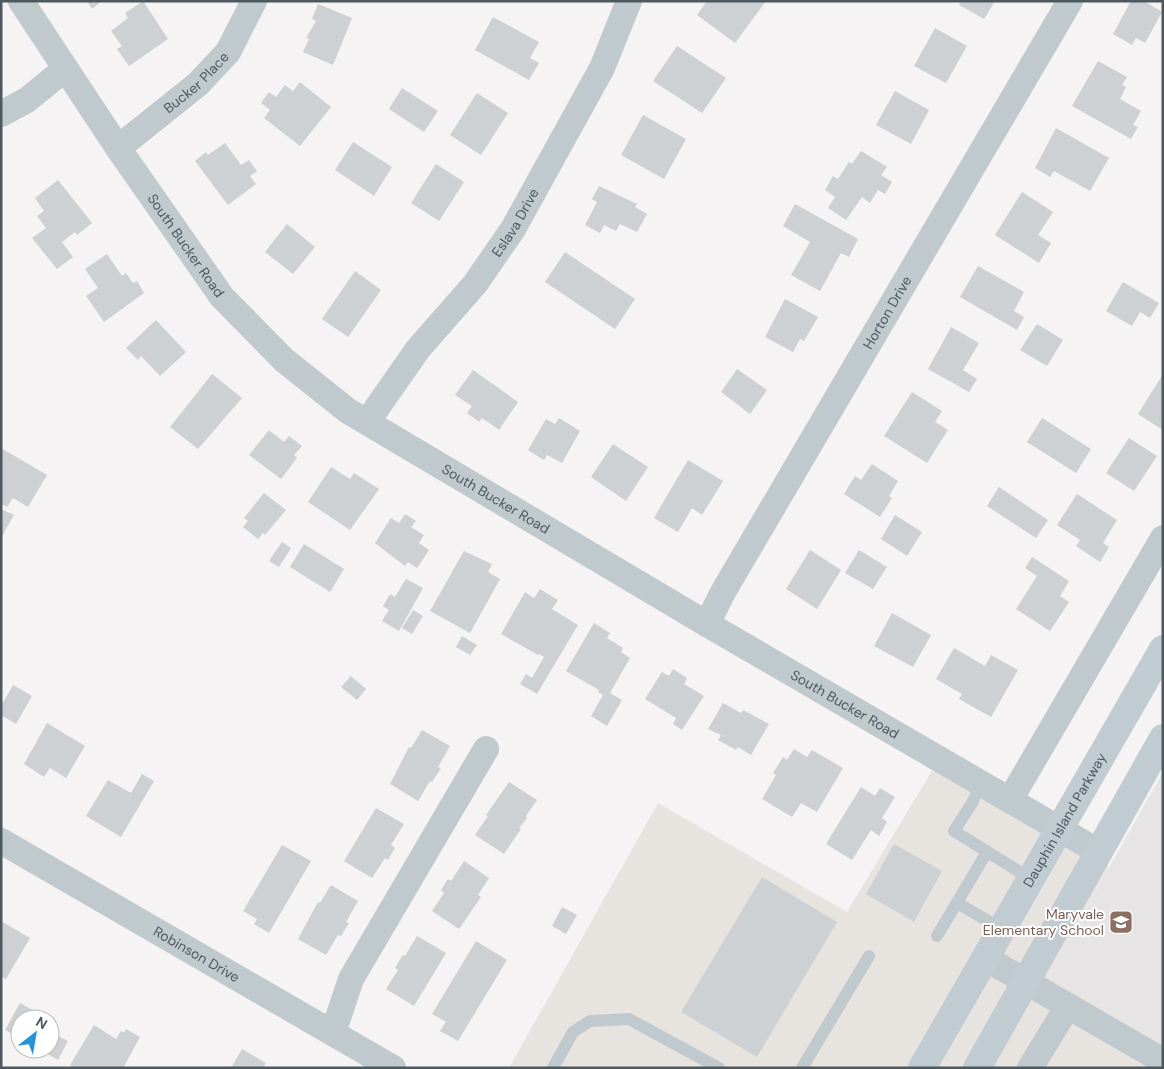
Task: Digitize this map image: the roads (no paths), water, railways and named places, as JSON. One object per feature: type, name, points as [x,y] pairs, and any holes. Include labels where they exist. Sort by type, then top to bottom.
[{"type":"main road","name":"Dauphin Island Parkway","points":[[922,1068],[1163,649]]},
{"type":"main road","points":[[977,1068],[1163,738]]},
{"type":"street","name":"South Bucker Road","points":[[21,1],[118,148],[222,297],[284,360],[348,411],[707,624],[1099,852]]},
{"type":"street","name":"Bucker Place","points":[[118,148],[198,84],[228,52],[254,1]]},
{"type":"street","name":"Eslava Drive","points":[[367,422],[418,349],[475,284],[513,229],[602,68],[629,1]]},
{"type":"street","name":"Horton Drive","points":[[707,624],[723,592],[1070,1]]},
{"type":"street","points":[[1,114],[27,100],[66,69]]},
{"type":"street","points":[[1010,800],[1163,538]]},
{"type":"street","points":[[333,1033],[351,979],[486,749]]},
{"type":"street","name":"Robinson Drive","points":[[1,841],[393,1068]]},
{"type":"street","points":[[985,958],[1163,1061]]},
{"type":"street","points":[[1030,1068],[1068,1006]]},
{"type":"lane","points":[[981,784],[972,803],[954,831],[1031,878]]},
{"type":"lane","points":[[937,936],[987,852]]},
{"type":"lane","points":[[957,903],[1002,928]]},
{"type":"lane","points":[[802,1068],[869,956]]},
{"type":"lane","points":[[553,1068],[573,1032],[590,1021],[629,1018],[719,1068]]},
{"type":"place","name":"Maryvale Elementary School","points":[[1121,922]]}]
